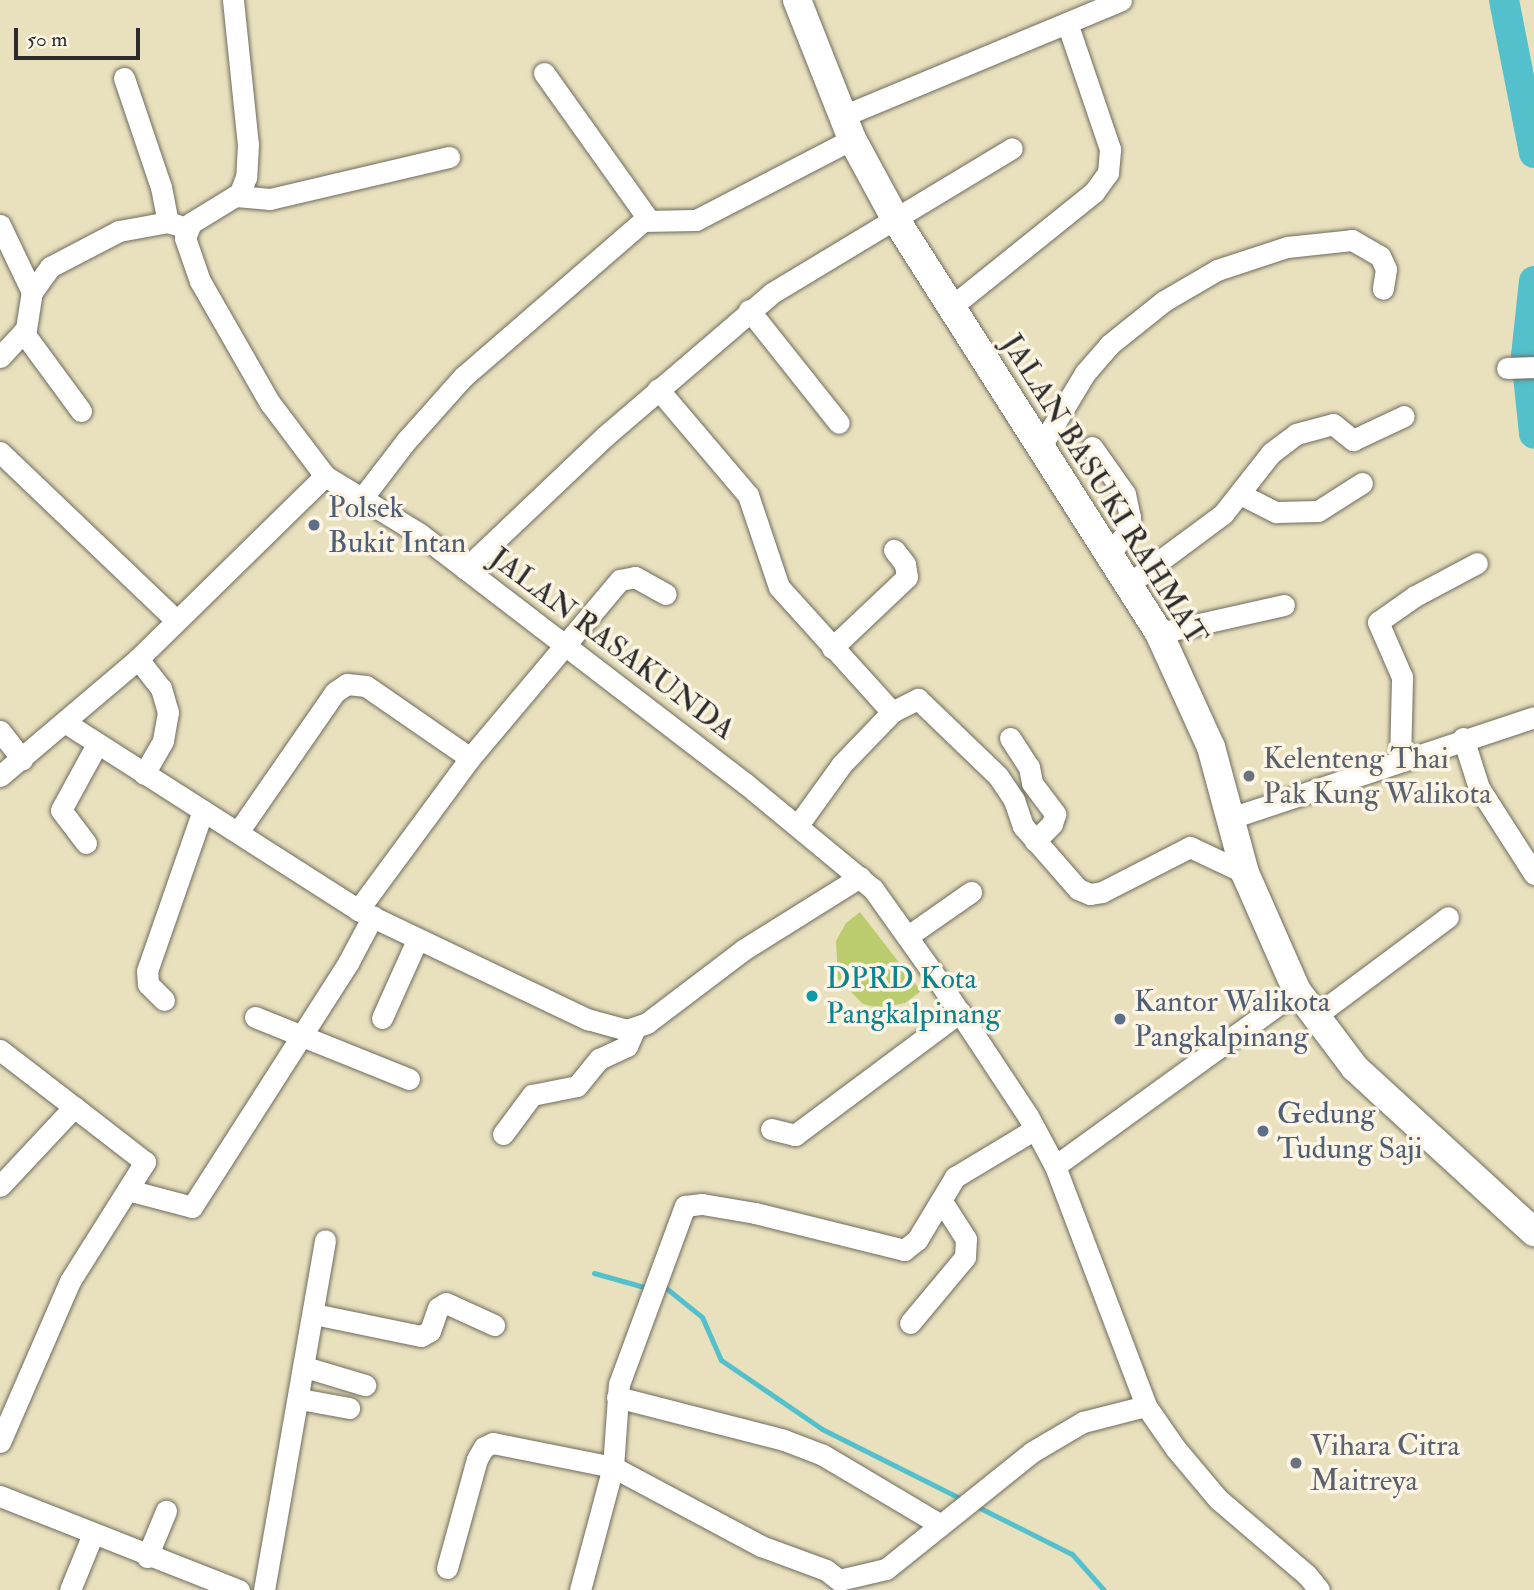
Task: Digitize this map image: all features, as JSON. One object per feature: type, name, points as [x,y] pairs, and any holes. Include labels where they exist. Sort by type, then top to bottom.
[{"type":"street","points":[[233,0],[248,144],[246,177],[236,196]]},
{"type":"street","name":"JALAN BASUKI RAHMAT","points":[[797,0],[847,128],[896,220],[1130,583],[1159,633],[1211,747],[1245,873],[1297,991],[1314,1017],[1376,1088],[1534,1232]]},
{"type":"street","points":[[363,497],[463,377],[618,239],[648,219],[696,220],[847,128],[1121,0]]},
{"type":"street","points":[[951,307],[1094,192],[1108,173],[1110,149],[1067,23]]},
{"type":"street","points":[[544,73],[648,219]]},
{"type":"street","points":[[0,776],[66,723],[138,659],[325,476],[270,403],[200,281],[161,187],[124,78]]},
{"type":"street","points":[[465,569],[658,389],[749,310],[799,274],[896,220],[1012,148]]},
{"type":"street","points":[[0,357],[23,332],[29,320],[32,292],[50,267],[107,236],[177,225],[236,196],[270,199],[449,157]]},
{"type":"street","points":[[0,225],[32,292]]},
{"type":"street","points":[[1041,446],[1085,373],[1109,345],[1164,301],[1217,270],[1287,247],[1352,240],[1380,256],[1386,269],[1383,289]]},
{"type":"street","points":[[749,310],[839,423]]},
{"type":"street","points":[[23,332],[81,411]]},
{"type":"street","points":[[1507,368],[1534,367]]},
{"type":"street","points":[[658,389],[748,495],[773,576],[832,648],[892,712]]},
{"type":"street","points":[[1130,583],[1204,530],[1242,495],[1271,453],[1306,429],[1333,424],[1353,440],[1404,416]]},
{"type":"street","points":[[1092,447],[1125,494],[1130,517],[1127,532],[1110,553]]},
{"type":"street","points":[[0,452],[177,620]]},
{"type":"street","name":"JALAN RASAKUNDA","points":[[325,476],[363,497],[465,569],[798,825],[860,877],[908,936],[1035,1129],[1055,1166],[1146,1406],[1175,1449],[1219,1499],[1307,1574],[1319,1590]]},
{"type":"street","points":[[1242,495],[1276,512],[1318,512],[1362,483]]},
{"type":"street","points":[[832,648],[905,581],[908,570],[894,550]]},
{"type":"street","points":[[1400,761],[1402,677],[1378,622],[1415,596],[1477,563]]},
{"type":"street","points":[[128,1190],[192,1207],[300,1032],[348,963],[365,913],[470,758],[625,577],[635,577],[666,594]]},
{"type":"street","points":[[1159,633],[1284,605]]},
{"type":"street","points":[[138,659],[161,688],[168,712],[163,741],[144,774]]},
{"type":"street","points":[[238,832],[335,692],[347,684],[366,686],[470,758]]},
{"type":"street","points":[[798,825],[842,764],[892,712],[916,699],[926,702],[998,776],[1035,841],[1078,889],[1090,894],[1190,847],[1245,873]]},
{"type":"street","points":[[1231,818],[1463,738],[1534,717]]},
{"type":"street","points":[[66,723],[365,913],[587,1019],[620,1030],[635,1028],[743,950],[860,877]]},
{"type":"street","points":[[0,732],[22,759]]},
{"type":"street","points":[[1010,738],[1029,766],[1032,783],[1055,814],[1052,824],[1035,841]]},
{"type":"street","points":[[1463,738],[1479,788],[1534,874]]},
{"type":"street","points":[[86,843],[61,810],[97,744]]},
{"type":"street","points":[[164,1000],[148,984],[147,971],[203,810]]},
{"type":"street","points":[[908,936],[971,892]]},
{"type":"street","points":[[1314,1017],[1448,917]]},
{"type":"street","points":[[382,1018],[417,940]]},
{"type":"street","points":[[1055,1166],[1297,991]]},
{"type":"street","points":[[771,1129],[794,1142],[960,1012]]},
{"type":"street","points":[[255,1017],[300,1032],[409,1079]]},
{"type":"street","points":[[503,1134],[532,1095],[577,1086],[599,1059],[627,1046],[635,1028]]},
{"type":"street","points":[[0,1050],[144,1158],[128,1190],[70,1281],[0,1442]]},
{"type":"street","points":[[0,1186],[74,1107]]},
{"type":"street","points":[[580,1590],[613,1467],[617,1397],[679,1214],[688,1204],[796,1222],[897,1251],[913,1245],[964,1169],[1035,1129]]},
{"type":"street","points":[[909,1323],[965,1257],[966,1239],[941,1200]]},
{"type":"street","points":[[264,1590],[300,1399],[325,1240]]},
{"type":"street","points":[[314,1314],[421,1336],[430,1331],[438,1308],[446,1303],[494,1325]]},
{"type":"street","points":[[305,1367],[365,1385]]},
{"type":"street","points":[[617,1397],[784,1440],[823,1455],[939,1524]]},
{"type":"street","points":[[300,1399],[349,1408]]},
{"type":"street","points":[[447,1568],[477,1459],[488,1444],[613,1467],[761,1546],[826,1570],[836,1585],[886,1569],[983,1489],[1083,1422],[1146,1406]]},
{"type":"street","points":[[0,1496],[147,1557],[206,1586],[239,1590]]},
{"type":"street","points":[[147,1557],[166,1511]]},
{"type":"street","points":[[70,1590],[93,1534]]},
{"type":"green space","points":[[860,912],[921,991],[905,1003],[880,1008],[863,1004],[838,979],[836,941],[846,923]]},
{"type":"waterway","points":[[1504,0],[1534,153]]},
{"type":"waterway","points":[[1534,281],[1526,356],[1534,434]]},
{"type":"waterway","points":[[594,1273],[644,1287]]},
{"type":"waterway","points":[[666,1288],[702,1317],[721,1360],[822,1429],[964,1500]]},
{"type":"waterway","points":[[976,1506],[1072,1554],[1104,1590]]},
{"type":"place","name":"Polsek Bukit Intan","points":[[314,525]]},
{"type":"place","name":"Kelenteng Thai Pak Kung Walikota","points":[[1249,776]]},
{"type":"place","name":"DPRD Kota Pangkalpinang","points":[[812,996]]},
{"type":"place","name":"Kantor Walikota Pangkalpinang","points":[[1120,1019]]},
{"type":"place","name":"Gedung Tudung Saji","points":[[1263,1131]]},
{"type":"place","name":"Vihara Citra Maitreya","points":[[1296,1463]]}]
